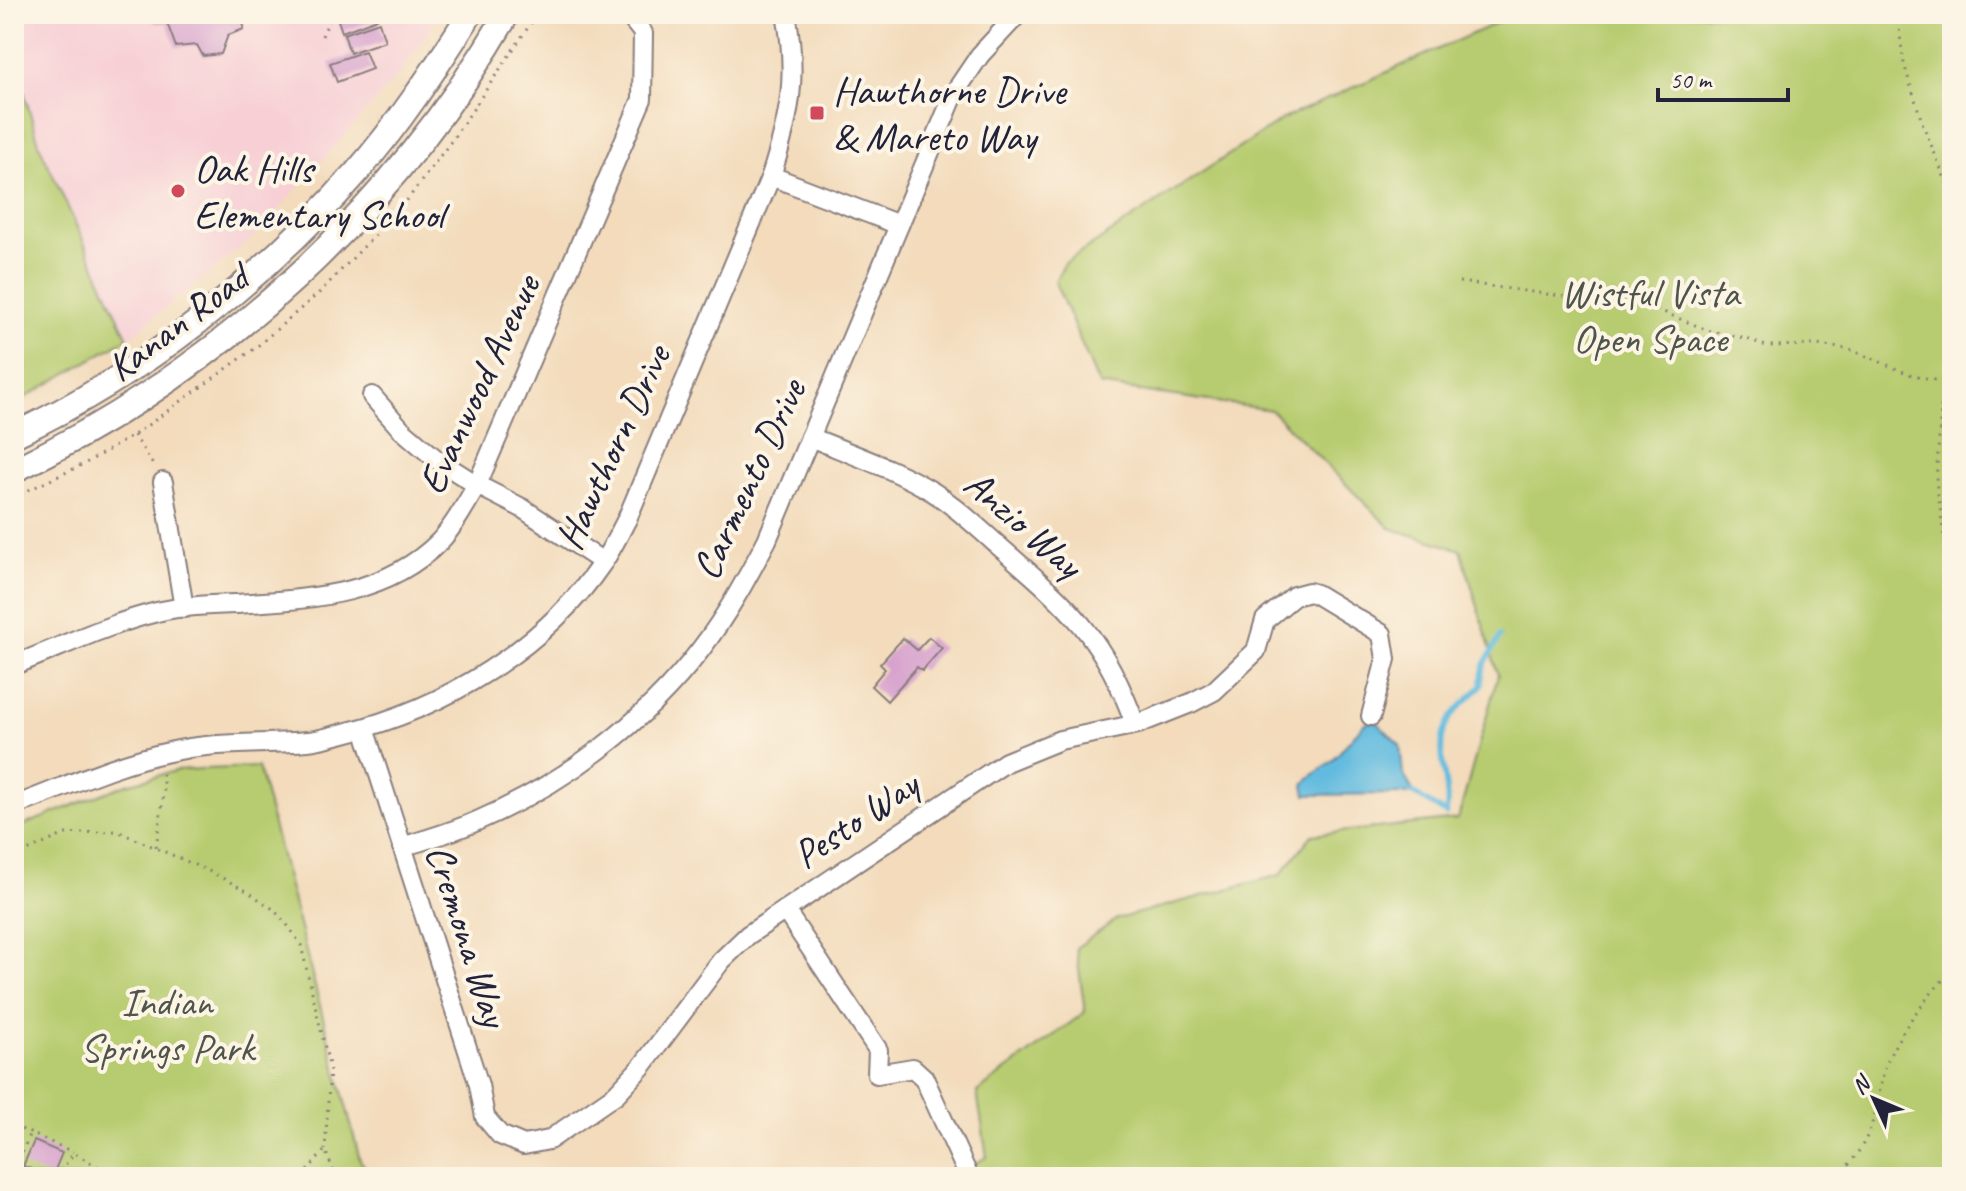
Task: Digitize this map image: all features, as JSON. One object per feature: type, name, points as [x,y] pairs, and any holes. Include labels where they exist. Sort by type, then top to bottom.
[{"type":"main road","name":"Kanan Road","points":[[14,435],[89,395],[149,357],[254,275],[357,172],[403,114],[470,14]]},
{"type":"main road","name":"Kanan Road","points":[[14,470],[105,422],[216,347],[273,300],[328,248],[425,137],[470,74],[507,14]]},
{"type":"street","name":"Evanwood Avenue","points":[[14,665],[129,621],[184,608],[319,598],[351,591],[378,582],[409,565],[440,541],[477,485],[642,99],[643,33],[628,14]]},
{"type":"street","name":"Hawthorn Drive","points":[[14,806],[159,754],[209,744],[311,741],[364,728],[436,701],[498,665],[554,619],[603,562],[627,519],[771,176],[792,99],[793,69],[786,14]]},
{"type":"street","name":"Carmento Drive","points":[[402,847],[476,822],[540,790],[599,750],[656,700],[700,650],[740,591],[767,540],[955,92],[1013,15]]},
{"type":"street","points":[[771,176],[899,225]]},
{"type":"street","points":[[372,396],[401,429],[424,449],[477,485],[522,508],[603,562]]},
{"type":"street","name":"Anzio Way","points":[[810,437],[900,474],[934,493],[1058,597],[1080,620],[1104,653],[1123,689],[1135,724]]},
{"type":"street","points":[[163,482],[184,608]]},
{"type":"street","name":"Pesto Way","points":[[524,1145],[549,1140],[616,1094],[643,1065],[721,961],[748,935],[1006,762],[1060,740],[1135,724],[1214,691],[1256,651],[1265,620],[1294,596],[1309,592],[1382,634],[1386,659],[1371,716]]},
{"type":"street","name":"Cremona Way","points":[[364,728],[479,1085],[485,1117],[500,1135],[524,1145]]},
{"type":"street","points":[[785,910],[878,1050],[877,1074],[913,1068],[924,1078],[969,1177]]},
{"type":"path","points":[[322,36],[332,14]]},
{"type":"path","points":[[1897,14],[1904,64],[1923,125],[1952,196]]},
{"type":"path","points":[[1459,282],[1656,309],[1707,330],[1766,346],[1816,345],[1849,349],[1909,374],[1935,380],[1950,379]]},
{"type":"path","points":[[1952,343],[1950,379],[1942,393],[1936,481],[1952,590]]},
{"type":"path","points":[[134,435],[163,482]]},
{"type":"path","points":[[156,847],[164,793],[159,754]]},
{"type":"path","points":[[14,857],[65,834],[117,831],[247,891],[273,909],[301,945],[330,1069],[325,1150],[336,1177]]},
{"type":"path","points":[[1838,1177],[1859,1151],[1872,1123],[1884,1072],[1897,1043],[1914,1016],[1952,970]]},
{"type":"path","points":[[14,1126],[74,1153],[115,1177]]},
{"type":"path","points":[[14,1175],[30,1132]]},
{"type":"path","points":[[302,1177],[325,1150]]},
{"type":"path","points":[[56,1177],[74,1153]]},
{"type":"path","points":[[15,1168],[37,1177]]},
{"type":"shaded area","name":"Oak Hills Elementary School","points":[[14,14],[440,14],[399,74],[256,235],[128,338],[40,147],[21,82],[14,40]]},
{"type":"green space","name":"Wistful Vista Open Space","points":[[1516,14],[1952,14],[1952,1177],[960,1177],[959,1172],[987,1157],[977,1092],[1085,1012],[1076,948],[1117,919],[1280,875],[1312,835],[1458,819],[1498,675],[1461,550],[1390,528],[1271,410],[1099,385],[1055,282],[1065,263],[1283,119]]},
{"type":"green space","points":[[14,40],[21,82],[40,147],[128,338],[14,404]]},
{"type":"green space","name":"Indian Springs Park","points":[[258,767],[360,1160],[373,1177],[14,1177],[14,829],[127,784],[179,770]]},
{"type":"water","points":[[1376,721],[1400,745],[1403,774],[1412,789],[1409,794],[1306,795],[1304,785],[1309,778],[1332,761],[1365,723]]},
{"type":"building","points":[[151,14],[177,14],[175,22],[194,19],[190,14],[243,14],[244,29],[228,35],[221,54],[203,56],[197,45],[176,47],[167,23],[155,23]]},
{"type":"building","points":[[336,14],[375,14],[377,19],[342,32]]},
{"type":"building","points":[[379,22],[385,41],[350,53],[344,34]]},
{"type":"building","points":[[365,51],[372,69],[337,82],[330,63]]},
{"type":"building","points":[[929,637],[942,648],[922,671],[917,667],[887,701],[871,686],[885,669],[880,664],[903,638],[917,650]]},
{"type":"building","points":[[34,1141],[62,1153],[52,1177],[23,1166]]},
{"type":"waterway","points":[[1410,791],[1446,814],[1443,735],[1454,713],[1482,685],[1485,665],[1500,636]]},
{"type":"place","name":"Hawthorne Drive & Mareto Way","points":[[817,113]]},
{"type":"place","name":"Oak Hills Elementary School","points":[[178,191]]}]
